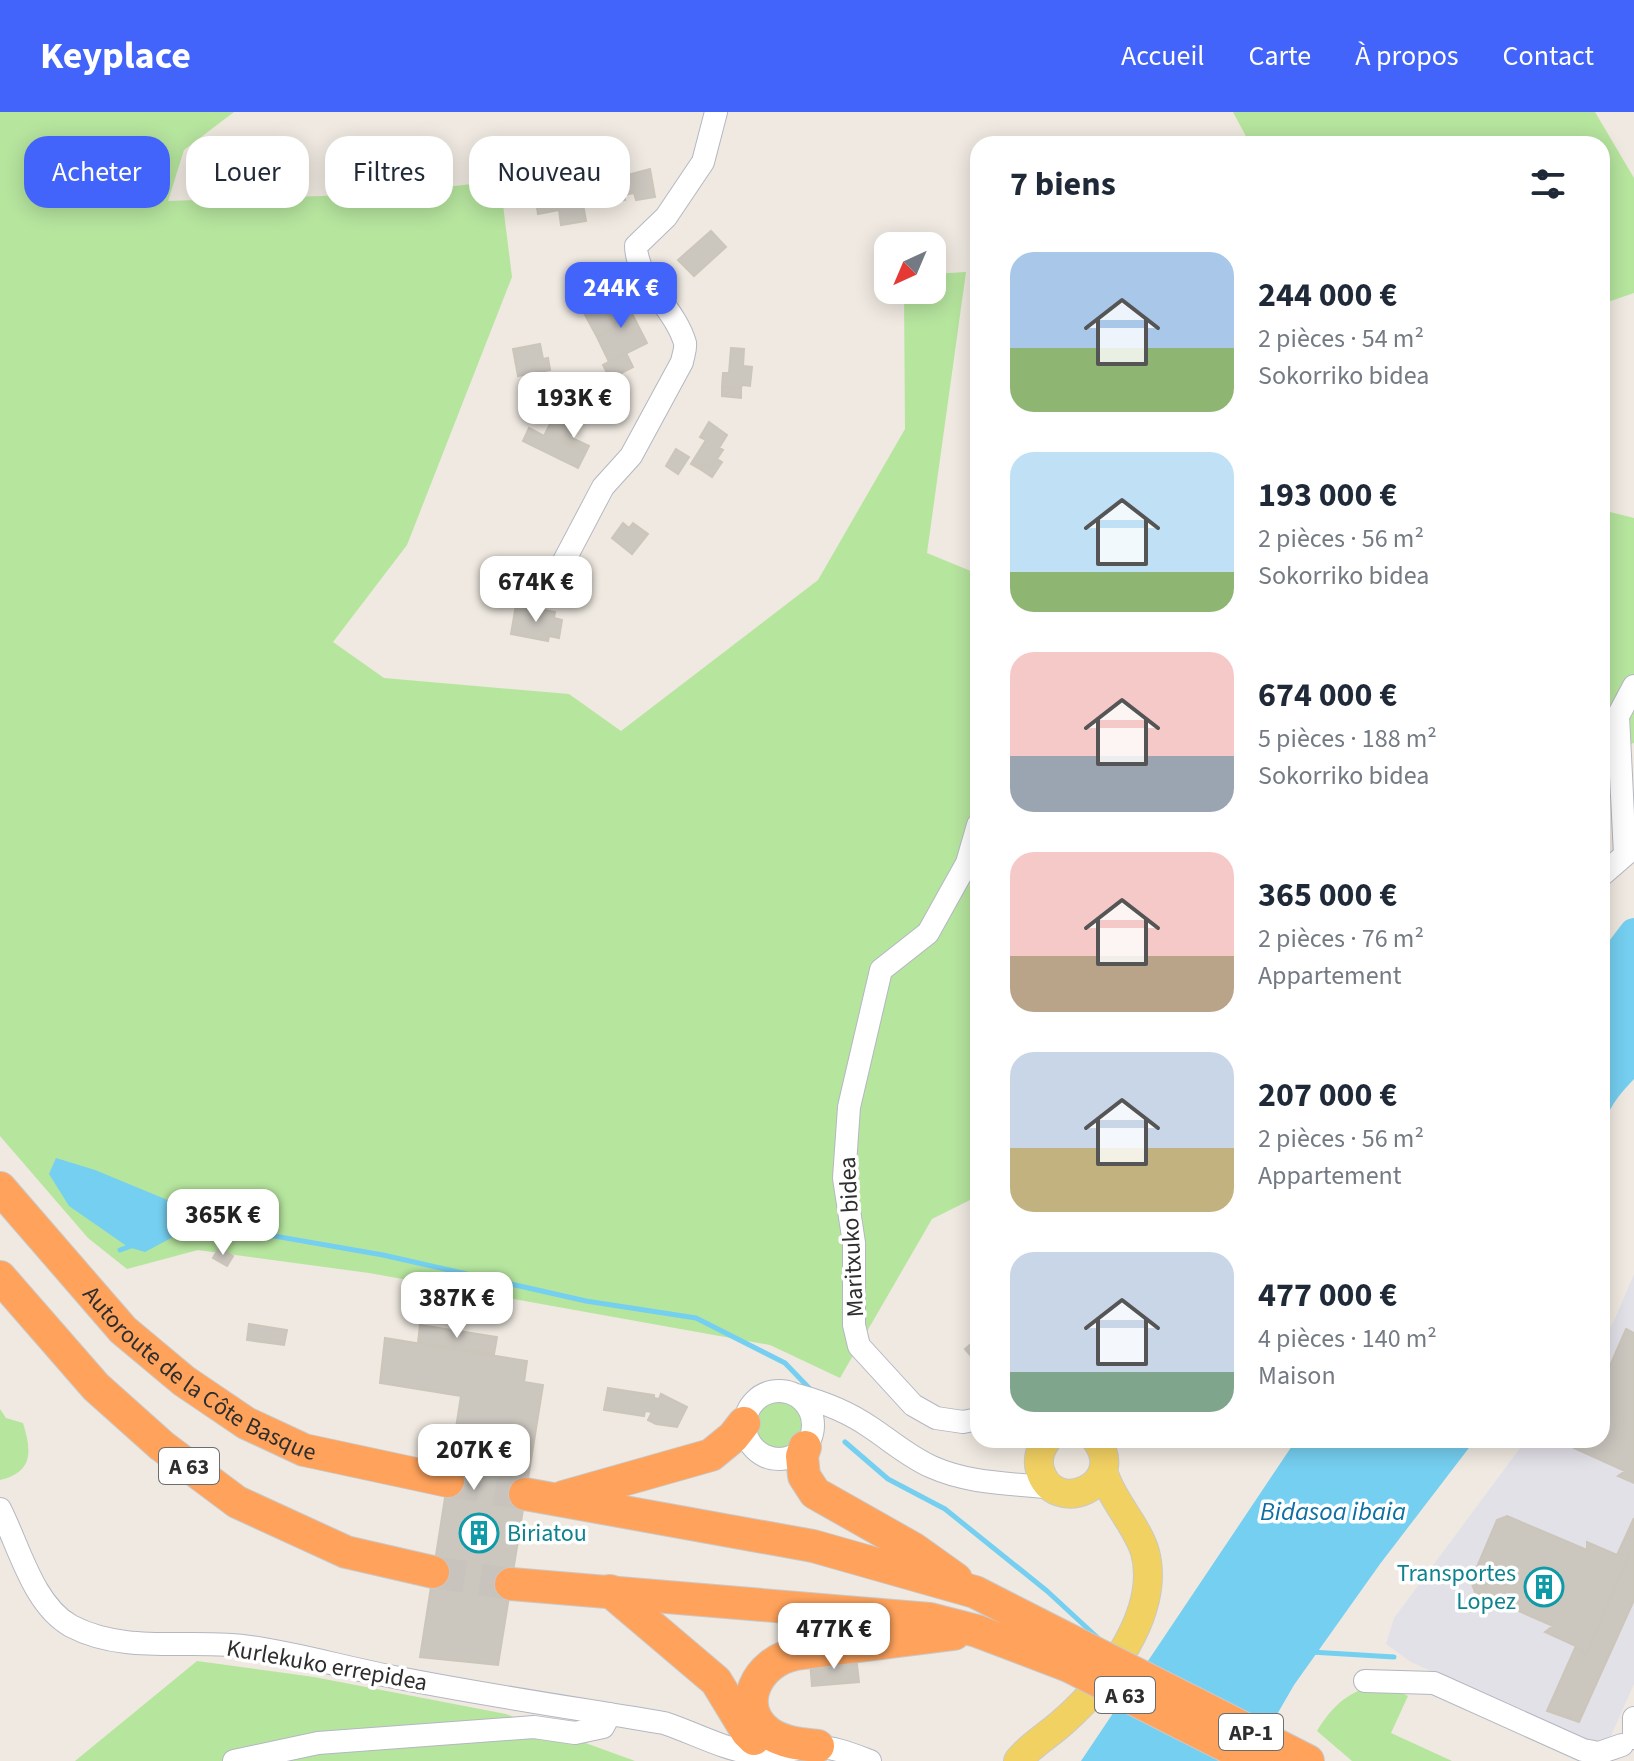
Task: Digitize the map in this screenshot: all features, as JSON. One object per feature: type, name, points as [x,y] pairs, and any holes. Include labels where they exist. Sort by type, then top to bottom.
[{"type":"highway","name":"Autoroute de la Côte Basque","points":[[0,1188],[123,1330],[184,1381],[246,1423],[304,1450],[448,1481]]},
{"type":"highway","name":"A 63","points":[[0,1277],[96,1387],[162,1446],[237,1502],[346,1552],[433,1572]]},
{"type":"highway","points":[[557,1499],[711,1455],[744,1423]]},
{"type":"highway","points":[[808,1443],[802,1459],[804,1476],[815,1493],[914,1549],[975,1592]]},
{"type":"highway","name":"A 63","points":[[525,1494],[813,1546],[975,1592],[1076,1657],[1188,1713]]},
{"type":"highway","name":"A 63","points":[[511,1584],[930,1619],[1076,1657]]},
{"type":"highway","points":[[610,1591],[716,1681],[747,1732],[780,1759]]},
{"type":"highway","points":[[818,1746],[786,1742],[759,1723],[754,1712],[758,1676],[775,1660],[796,1654],[977,1631]]},
{"type":"highway","name":"AP-1","points":[[1188,1713],[1256,1761]]},
{"type":"highway","name":"AP-1","points":[[1188,1713],[1308,1761]]},
{"type":"main road","points":[[1015,1759],[1081,1706],[1136,1628],[1145,1601],[1149,1573],[1144,1548],[1107,1483],[1101,1448]]},
{"type":"main road","points":[[1043,1449],[1043,1478],[1052,1488],[1067,1494],[1082,1493],[1099,1480],[1103,1470]]},
{"type":"main road","points":[[1082,1493],[1129,1523]]},
{"type":"street","points":[[554,580],[603,487],[631,456],[682,362],[686,345],[636,261],[636,246],[666,217],[703,162],[716,112]]},
{"type":"street","points":[[1610,868],[1625,855],[1618,716],[1634,686]]},
{"type":"street","name":"Maritxuko bidea","points":[[970,853],[928,933],[881,970],[849,1107],[844,1178],[854,1243],[854,1325],[859,1346],[913,1405],[936,1418],[970,1421]]},
{"type":"street","points":[[869,1426],[836,1424],[787,1458],[766,1457],[749,1443],[744,1423],[749,1407],[764,1393],[781,1390],[835,1407],[869,1426],[931,1467],[966,1478],[1052,1488]]},
{"type":"street","points":[[797,1395],[810,1410],[813,1420],[808,1443]]},
{"type":"street","points":[[1002,1484],[1022,1473],[1043,1449]]},
{"type":"street","name":"Kurlekuko errepidea","points":[[0,1509],[37,1590],[50,1609],[71,1626],[101,1637],[135,1644],[247,1647],[395,1677],[664,1723],[717,1744]]},
{"type":"street","points":[[1365,1681],[1434,1683],[1576,1747],[1599,1761]]},
{"type":"street","points":[[234,1761],[318,1743],[391,1737],[534,1727],[575,1733],[603,1727],[610,1714]]},
{"type":"street","points":[[1576,1747],[1599,1753],[1627,1741]]},
{"type":"street","points":[[717,1744],[780,1759],[787,1753],[818,1746],[870,1761]]},
{"type":"street","points":[[717,1744],[738,1761]]},
{"type":"shaded area","points":[[1634,1274],[1634,1684],[1610,1738],[1587,1742],[1411,1662],[1386,1644],[1394,1618],[1520,1448],[1610,1448],[1610,1327]]},
{"type":"green space","points":[[0,112],[234,112],[202,136],[186,136],[186,148],[170,195],[170,136],[24,136],[24,208],[170,208],[170,201],[186,200],[186,208],[309,208],[309,196],[325,196],[325,208],[453,208],[453,186],[469,184],[469,208],[503,208],[512,277],[407,545],[333,642],[384,678],[569,694],[621,731],[818,580],[905,429],[904,304],[946,304],[946,273],[966,272],[927,553],[970,571],[970,1200],[932,1219],[840,1378],[770,1345],[369,1273],[198,1250],[127,1269],[88,1238],[0,1136]]},
{"type":"green space","points":[[1233,112],[1595,112],[1609,136],[1246,136]]},
{"type":"green space","points":[[1610,137],[1634,178],[1634,293],[1610,301]]},
{"type":"green space","points":[[1610,512],[1634,518],[1634,743],[1610,750]]},
{"type":"green space","points":[[779,1399],[796,1407],[804,1424],[796,1441],[779,1449],[762,1441],[754,1424],[762,1407]]},
{"type":"green space","points":[[0,1409],[6,1418],[23,1423],[28,1452],[19,1472],[0,1480]]},
{"type":"green space","points":[[197,1661],[314,1677],[506,1714],[635,1761],[75,1761]]},
{"type":"green space","points":[[1372,1686],[1393,1689],[1408,1696],[1391,1733],[1452,1761],[1352,1761],[1317,1731],[1340,1702]]},
{"type":"water","points":[[1634,930],[1634,1079],[1610,1111],[1610,955],[1631,938]]},
{"type":"water","points":[[56,1158],[95,1170],[182,1206],[199,1223],[145,1252],[128,1247],[69,1206],[49,1174]]},
{"type":"water","name":"Bidasoa ibaia","points":[[1291,1448],[1469,1448],[1380,1564],[1294,1685],[1250,1761],[1081,1761]]},
{"type":"building","points":[[650,169],[655,197],[636,200],[634,193],[630,194],[630,174]]},
{"type":"building","points":[[537,208],[584,208],[586,221],[561,225],[559,210],[538,214]]},
{"type":"building","points":[[711,231],[726,247],[694,276],[678,260]]},
{"type":"building","points":[[622,294],[647,343],[609,362],[597,337],[615,327],[602,304]]},
{"type":"building","points":[[602,304],[615,327],[597,337],[584,313]]},
{"type":"building","points":[[540,344],[543,359],[548,358],[550,370],[518,376],[513,349]]},
{"type":"building","points":[[731,348],[744,349],[743,366],[752,367],[750,386],[722,387],[723,373],[729,373]]},
{"type":"building","points":[[626,353],[633,367],[610,379],[603,365]]},
{"type":"building","points":[[722,387],[741,388],[741,398],[722,396]]},
{"type":"building","points":[[554,416],[571,423],[562,441],[586,452],[578,468],[523,441],[529,428],[544,436]]},
{"type":"building","points":[[709,422],[727,435],[719,448],[723,450],[711,468],[703,463],[700,469],[691,464],[706,440],[700,437]]},
{"type":"building","points":[[571,423],[575,426],[570,437],[589,446],[586,452],[562,441]]},
{"type":"building","points":[[676,449],[689,457],[678,474],[666,466]]},
{"type":"building","points":[[717,459],[722,462],[712,477],[700,469],[703,463],[711,468]]},
{"type":"building","points":[[623,523],[629,528],[633,523],[648,534],[632,554],[612,538]]},
{"type":"building","points":[[516,605],[555,612],[554,618],[562,620],[559,638],[549,636],[548,641],[511,634]]},
{"type":"building","points":[[219,1248],[233,1256],[227,1266],[213,1258]]},
{"type":"building","points":[[249,1324],[287,1330],[284,1345],[247,1340]]},
{"type":"building","points":[[420,1325],[497,1337],[494,1354],[418,1343]]},
{"type":"building","points":[[1626,1329],[1634,1333],[1634,1483],[1618,1476],[1625,1471],[1574,1448],[1610,1448],[1610,1366]]},
{"type":"building","name":"Biriatou","points":[[385,1338],[527,1361],[524,1382],[543,1385],[498,1665],[420,1657],[461,1396],[380,1383]]},
{"type":"building","points":[[608,1388],[654,1395],[659,1399],[661,1394],[687,1407],[677,1427],[656,1424],[648,1420],[652,1412],[645,1411],[644,1416],[604,1410]]},
{"type":"building","name":"Transportes Lopez","points":[[1507,1516],[1587,1550],[1587,1542],[1617,1555],[1629,1555],[1586,1655],[1576,1646],[1545,1632],[1553,1626],[1475,1592],[1471,1581],[1497,1520]]},
{"type":"building","points":[[1634,1518],[1634,1600],[1579,1722],[1547,1711],[1576,1646],[1586,1655],[1629,1555],[1617,1555]]},
{"type":"building","points":[[856,1656],[859,1682],[812,1686],[810,1661]]},
{"type":"waterway","points":[[1610,964],[1634,933]]},
{"type":"waterway","points":[[193,1225],[199,1223],[383,1255],[586,1301],[696,1318],[785,1363],[811,1390]]},
{"type":"waterway","points":[[120,1250],[134,1245]]},
{"type":"waterway","points":[[845,1442],[888,1479],[945,1509],[1047,1591],[1099,1639]]},
{"type":"waterway","points":[[1311,1652],[1394,1657]]},
{"type":"tunnel","points":[[448,1481],[525,1494]]},
{"type":"tunnel","points":[[433,1572],[511,1584]]},
{"type":"place","name":"Biriatou","points":[[479,1533]]},
{"type":"place","name":"Transportes Lopez","points":[[1544,1587]]}]
